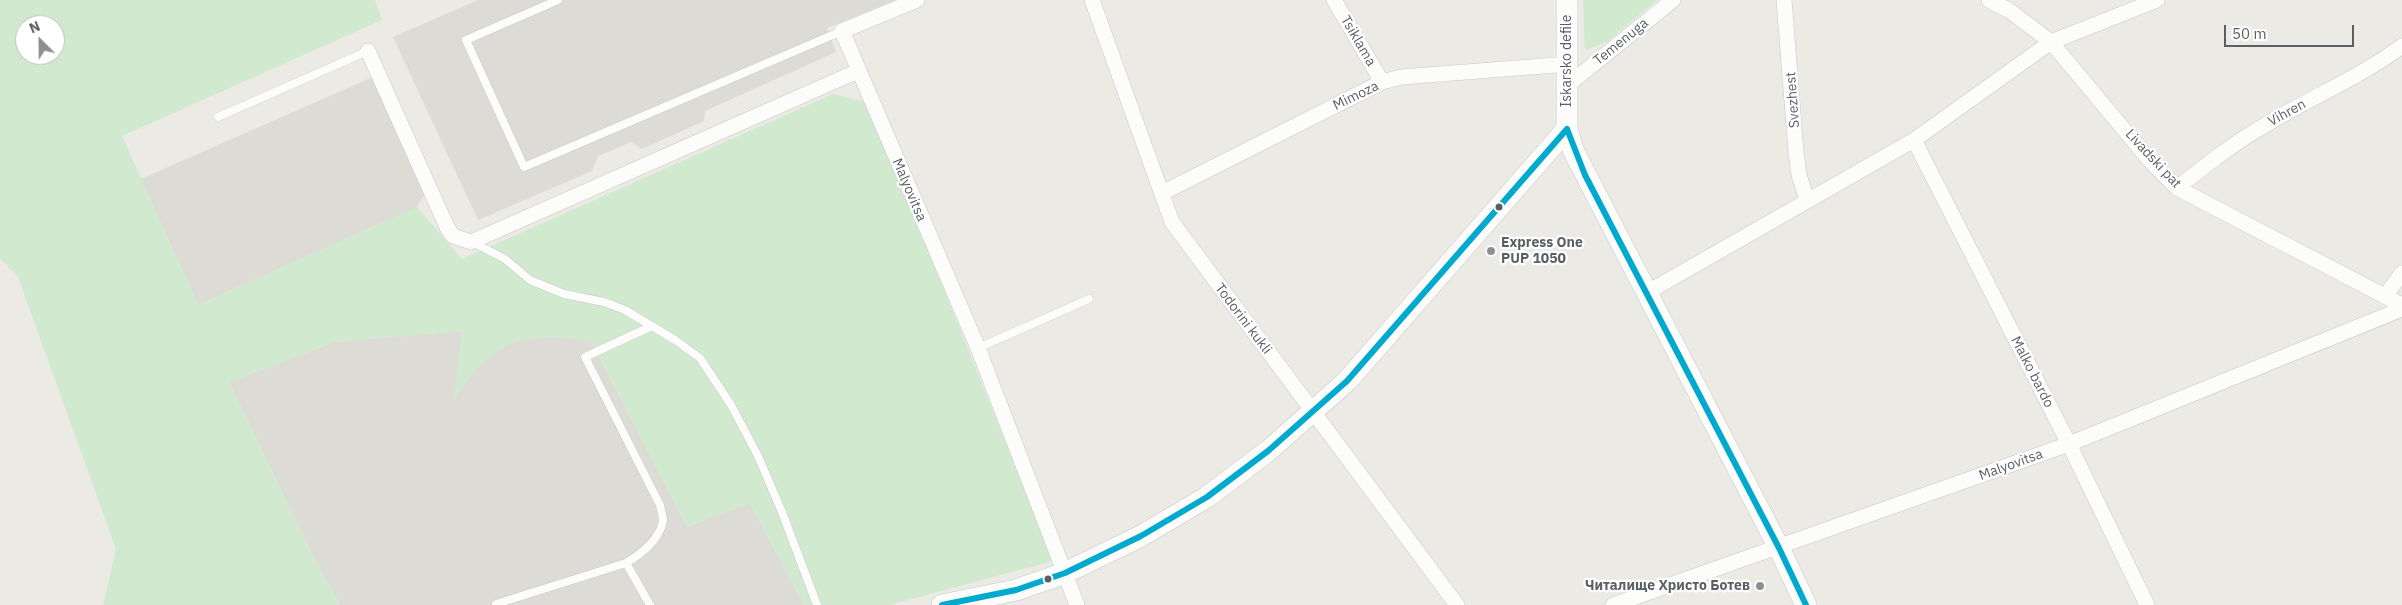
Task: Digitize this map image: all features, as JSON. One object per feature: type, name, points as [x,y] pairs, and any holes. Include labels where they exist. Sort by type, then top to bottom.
[{"type":"street","points":[[842,31],[917,0]]},
{"type":"street","name":"Todorini kukli","points":[[1092,0],[1172,222],[1457,605]]},
{"type":"street","name":"Tsiklama","points":[[1334,0],[1382,82]]},
{"type":"street","name":"Iskarsko defile","points":[[1567,0],[1569,74],[1567,129],[1585,175],[1779,548],[1806,605]]},
{"type":"street","name":"Temenuga","points":[[1569,74],[1672,0]]},
{"type":"street","name":"Svezhest","points":[[1784,0],[1796,152],[1807,200]]},
{"type":"street","name":"Livadski pat","points":[[1988,0],[2010,11],[2050,42],[2152,162],[2177,188],[2402,305]]},
{"type":"street","points":[[1646,293],[1914,140],[2050,42],[2157,0]]},
{"type":"street","name":"Malyovitsa","points":[[842,31],[978,348],[1077,605]]},
{"type":"street","name":"Vihren","points":[[2177,188],[2221,154],[2265,124],[2349,81],[2402,46]]},
{"type":"street","points":[[368,51],[447,227],[453,236],[471,242],[858,71]]},
{"type":"street","name":"Mimoza","points":[[1162,193],[1382,82],[1401,77],[1569,74]]},
{"type":"street","points":[[942,605],[1016,590],[1065,573],[1141,536],[1207,497],[1268,451],[1314,413],[1348,381],[1567,129]]},
{"type":"street","name":"Malko bardo","points":[[1914,140],[2147,605]]},
{"type":"street","points":[[2385,296],[2402,272]]},
{"type":"street","name":"Malyovitsa","points":[[1613,605],[1779,548],[2068,444],[2402,309]]},
{"type":"lane","points":[[558,0],[466,40],[524,167],[842,31]]},
{"type":"lane","points":[[218,117],[368,51]]},
{"type":"lane","points":[[471,242],[505,259],[530,280],[564,294],[604,302],[625,310],[700,358],[731,405],[758,456],[782,512],[816,605]]},
{"type":"lane","points":[[978,348],[1089,299]]},
{"type":"lane","points":[[496,604],[626,563],[644,552],[657,535],[663,521],[660,505],[584,358],[652,326]]},
{"type":"lane","points":[[626,563],[650,605]]},
{"type":"shaded area","points":[[478,0],[895,0],[827,28],[836,52],[705,111],[704,121],[642,149],[631,142],[598,156],[592,171],[478,220],[393,37]]},
{"type":"shaded area","points":[[375,76],[428,188],[417,207],[198,305],[141,179]]},
{"type":"shaded area","points":[[462,331],[454,400],[470,375],[490,355],[514,341],[552,336],[591,341],[687,527],[750,503],[804,605],[340,605],[313,556],[229,382],[334,342]]},
{"type":"green space","points":[[0,0],[375,0],[382,20],[122,136],[198,305],[417,207],[462,259],[833,94],[869,103],[1053,561],[889,605],[804,605],[750,503],[687,527],[591,341],[545,338],[510,344],[496,352],[482,364],[453,402],[462,331],[334,342],[229,382],[313,556],[340,605],[103,605],[116,549],[18,277],[0,258]]},
{"type":"green space","points":[[1583,0],[1657,0],[1608,41],[1585,50]]},
{"type":"transit line","points":[[1567,129],[1585,175],[1779,548],[1806,605]]},
{"type":"transit line","points":[[942,605],[1016,590],[1065,573],[1141,536],[1207,497],[1268,451],[1347,381],[1567,129]]},
{"type":"place","name":"Express One PUP 1050","points":[[1491,251]]},
{"type":"place","name":"Читалище Христо Ботев","points":[[1760,586]]}]
